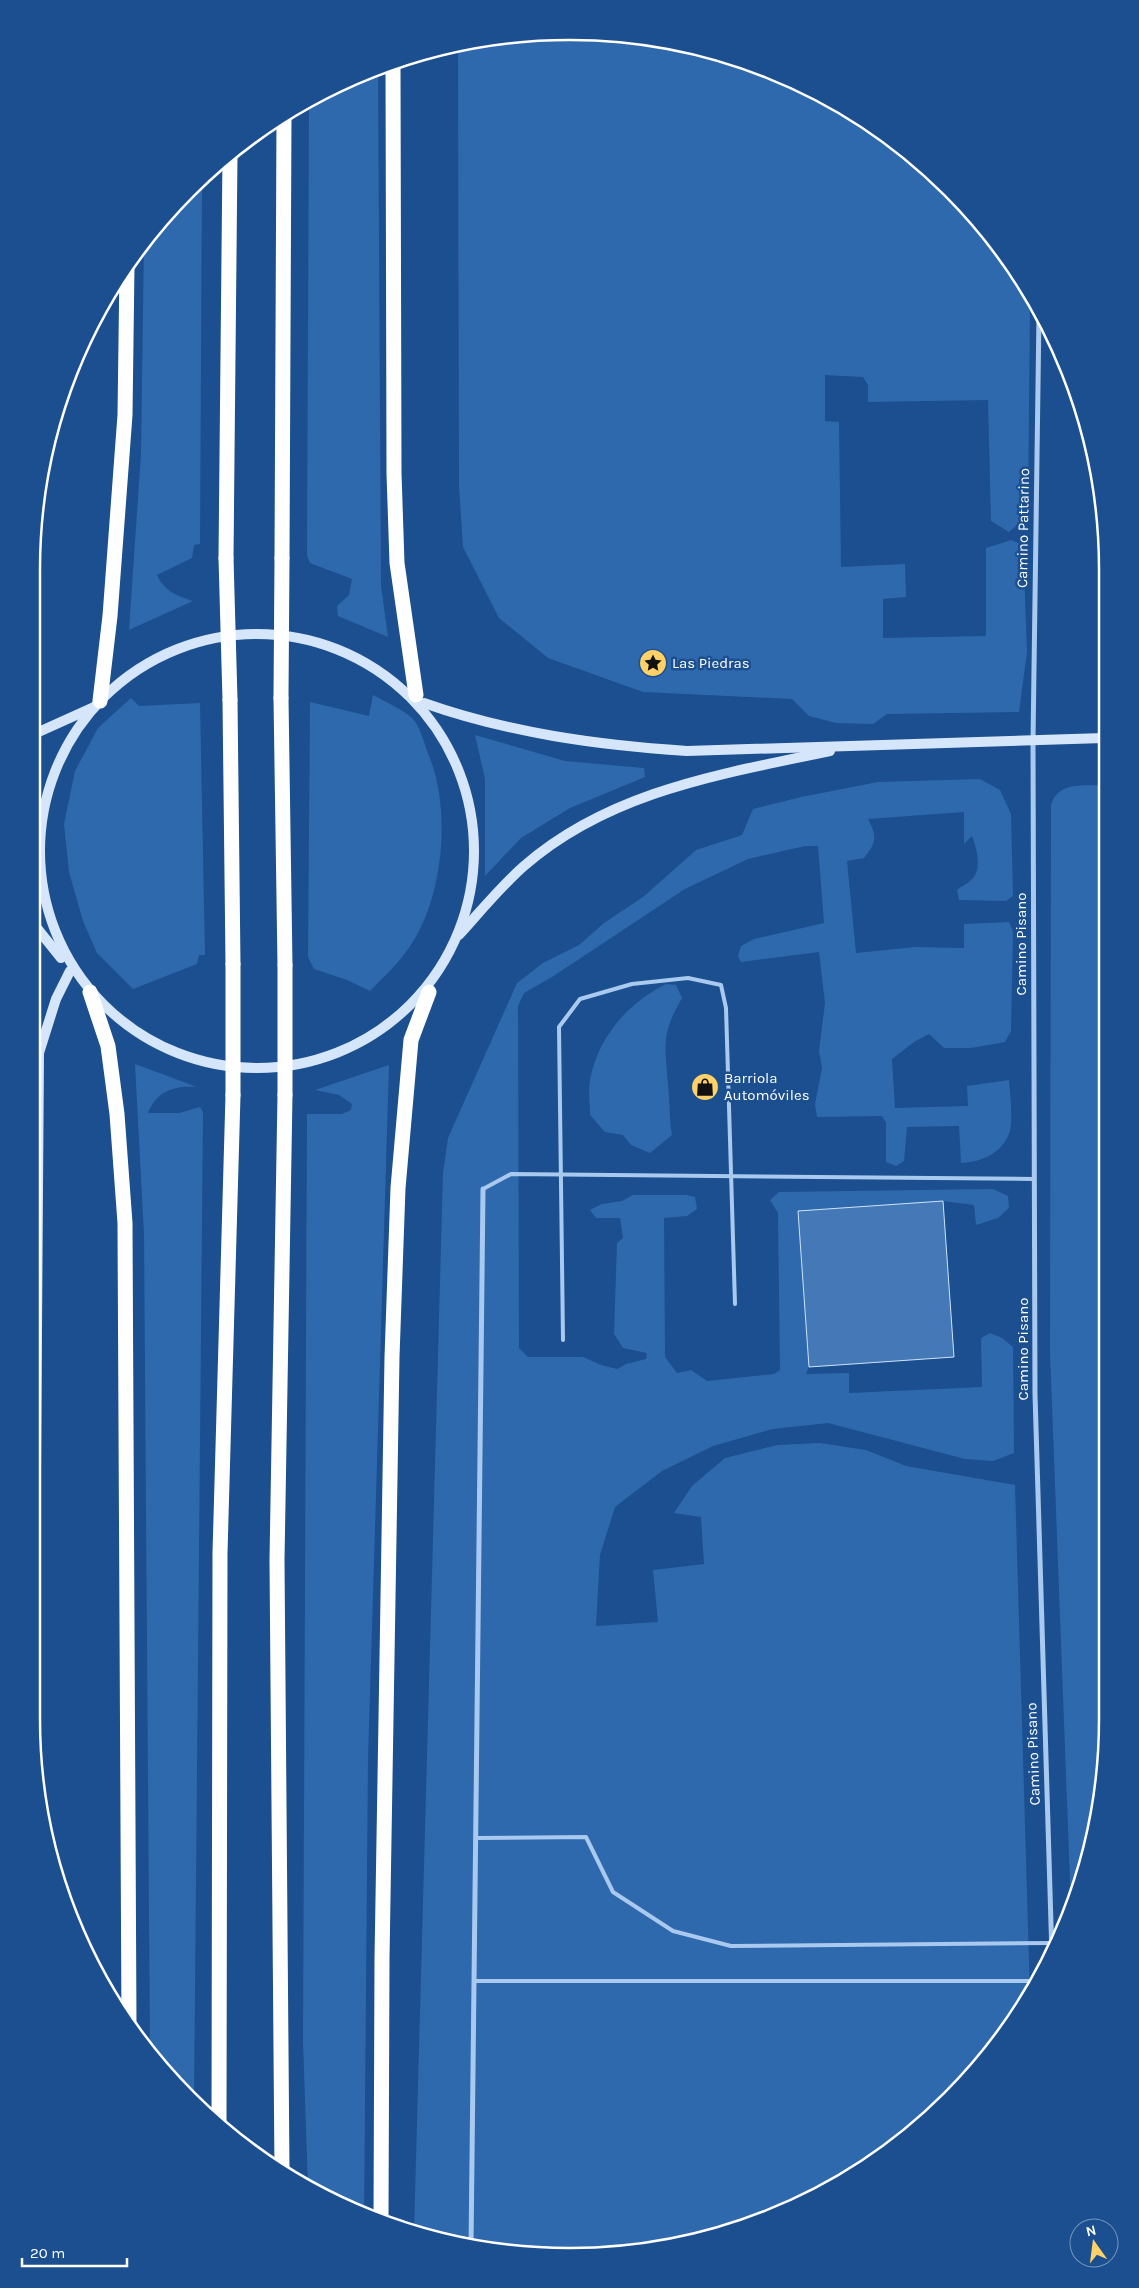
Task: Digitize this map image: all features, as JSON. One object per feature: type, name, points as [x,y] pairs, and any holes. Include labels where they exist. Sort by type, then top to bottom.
[{"type":"highway","points":[[392,71],[394,473],[397,563],[420,699]]},
{"type":"highway","points":[[282,2163],[278,1560],[285,1095],[281,698],[284,124]]},
{"type":"highway","points":[[219,2116],[220,1553],[233,1095],[230,700],[226,558],[230,163]]},
{"type":"highway","points":[[98,704],[110,616],[125,415],[128,277]]},
{"type":"highway","points":[[90,992],[108,1046],[117,1114],[126,1223],[129,2013]]},
{"type":"highway","points":[[381,2213],[382,1959],[392,1376],[398,1188],[410,1040],[429,992]]},
{"type":"street","name":"Camino Pattarino","points":[[1033,741],[1039,325]]},
{"type":"street","points":[[40,731],[98,704],[151,662],[219,637],[291,635],[360,658],[420,699],[466,718],[531,733],[628,747],[687,751],[1099,738]]},
{"type":"street","points":[[420,699],[445,736],[460,781],[469,826],[469,882],[459,935]]},
{"type":"street","points":[[40,1053],[56,999],[68,967],[46,904],[40,835],[57,766],[98,704]]},
{"type":"street","name":"Camino Pisano","points":[[1033,741],[1035,1394],[1052,1936]]},
{"type":"street","points":[[40,932],[90,992],[123,1022],[186,1057],[258,1069],[329,1057],[393,1023],[429,992],[459,935],[524,866],[583,824],[644,796],[704,778],[855,746]]},
{"type":"street","points":[[471,2239],[483,1189]]},
{"type":"lane","points":[[562,1340],[559,1027],[580,999],[632,984],[688,978],[721,985],[726,1008],[729,1176],[734,1304]]},
{"type":"lane","points":[[483,1189],[511,1174],[1034,1179]]},
{"type":"lane","points":[[476,1838],[586,1838],[614,1892],[673,1931],[731,1946],[1049,1943]]},
{"type":"lane","points":[[474,1981],[1029,1981]]},
{"type":"shaded area","points":[[535,41],[604,41],[673,50],[740,68],[772,80],[804,95],[864,129],[919,171],[968,220],[990,247],[1010,275],[1030,309],[1028,515],[1009,532],[991,521],[988,400],[868,402],[868,385],[863,377],[825,375],[825,421],[839,422],[841,567],[905,564],[906,597],[883,599],[883,638],[986,636],[986,548],[1011,540],[1023,545],[1027,652],[1019,712],[887,714],[873,724],[836,723],[809,716],[792,699],[643,692],[548,658],[499,618],[463,547],[459,486],[458,52]]},
{"type":"shaded area","points":[[378,76],[381,586],[388,637],[338,616],[337,606],[349,595],[352,579],[310,563],[307,556],[309,109]]},
{"type":"shaded area","points":[[202,188],[200,544],[194,545],[192,558],[157,575],[167,589],[193,601],[129,630],[141,454],[144,254],[171,220]]},
{"type":"shaded area","points":[[373,695],[403,711],[415,721],[436,776],[442,821],[438,869],[434,892],[427,913],[408,949],[370,991],[347,980],[314,969],[308,957],[310,702],[369,716]]},
{"type":"shaded area","points":[[131,698],[139,706],[200,703],[205,955],[199,955],[197,964],[133,989],[97,953],[83,921],[69,872],[64,824],[75,771],[98,728]]},
{"type":"shaded area","points":[[475,735],[565,761],[644,768],[645,777],[570,808],[521,838],[485,876],[485,779]]},
{"type":"shaded area","points":[[980,779],[1000,790],[1011,814],[1013,896],[1006,901],[959,900],[957,890],[974,877],[978,866],[976,847],[972,836],[964,844],[964,812],[868,819],[874,835],[871,848],[864,858],[847,861],[856,953],[915,947],[964,948],[964,924],[1009,922],[1013,932],[1011,1031],[1005,1042],[971,1048],[944,1048],[929,1034],[914,1042],[892,1059],[895,1108],[968,1106],[967,1086],[1009,1080],[1011,1126],[1007,1139],[991,1155],[977,1161],[961,1163],[959,1126],[907,1127],[904,1161],[896,1166],[886,1162],[886,1123],[882,1116],[817,1117],[815,1104],[822,1068],[819,1051],[825,1003],[819,952],[741,962],[738,956],[741,946],[754,939],[824,923],[818,846],[805,846],[748,859],[685,889],[552,977],[524,993],[518,1006],[519,1348],[528,1357],[583,1357],[601,1365],[617,1369],[626,1364],[646,1359],[647,1353],[623,1348],[614,1334],[617,1243],[623,1238],[620,1218],[596,1218],[590,1210],[602,1204],[622,1201],[633,1195],[686,1195],[695,1197],[697,1209],[687,1216],[664,1218],[665,1357],[677,1373],[691,1370],[707,1381],[774,1374],[780,1370],[778,1213],[770,1200],[779,1192],[993,1189],[1008,1196],[1009,1208],[998,1218],[976,1225],[974,1205],[943,1201],[798,1212],[809,1367],[806,1374],[849,1373],[849,1393],[982,1387],[981,1338],[990,1333],[1002,1338],[1013,1347],[1014,1453],[993,1461],[965,1459],[828,1423],[773,1429],[713,1446],[662,1471],[615,1507],[600,1555],[596,1626],[658,1622],[653,1570],[704,1564],[701,1517],[674,1513],[692,1486],[725,1458],[777,1445],[820,1443],[866,1450],[906,1466],[1015,1485],[1030,1980],[1010,2013],[990,2041],[968,2068],[919,2117],[864,2159],[804,2193],[772,2208],[707,2230],[673,2238],[604,2247],[535,2247],[500,2243],[466,2238],[414,2225],[443,1173],[448,1138],[517,983],[543,963],[579,945],[604,923],[643,897],[696,850],[742,835],[753,809],[801,797],[878,782]]},
{"type":"shaded area","points":[[1080,785],[1099,785],[1099,1719],[1098,1753],[1089,1822],[1070,1891],[1050,1352],[1051,805],[1054,797],[1059,792],[1065,788]]},
{"type":"shaded area","points":[[666,984],[676,985],[682,998],[675,1010],[666,1040],[672,1135],[650,1153],[631,1145],[623,1135],[605,1132],[590,1115],[589,1084],[600,1050],[617,1023],[639,1001]]},
{"type":"shaded area","points":[[135,1064],[197,1087],[181,1087],[167,1091],[156,1099],[148,1113],[179,1113],[200,1107],[203,1112],[194,2092],[150,2042],[144,1235]]},
{"type":"shaded area","points":[[389,1065],[368,1760],[364,2207],[308,2178],[303,2042],[307,1114],[342,1114],[351,1110],[352,1104],[339,1095],[315,1090]]},
{"type":"building","points":[[943,1201],[954,1357],[809,1367],[798,1211]]},
{"type":"place","name":"Las Piedras","points":[[653,663]]},
{"type":"place","name":"Barriola Automóviles","points":[[705,1087]]}]
